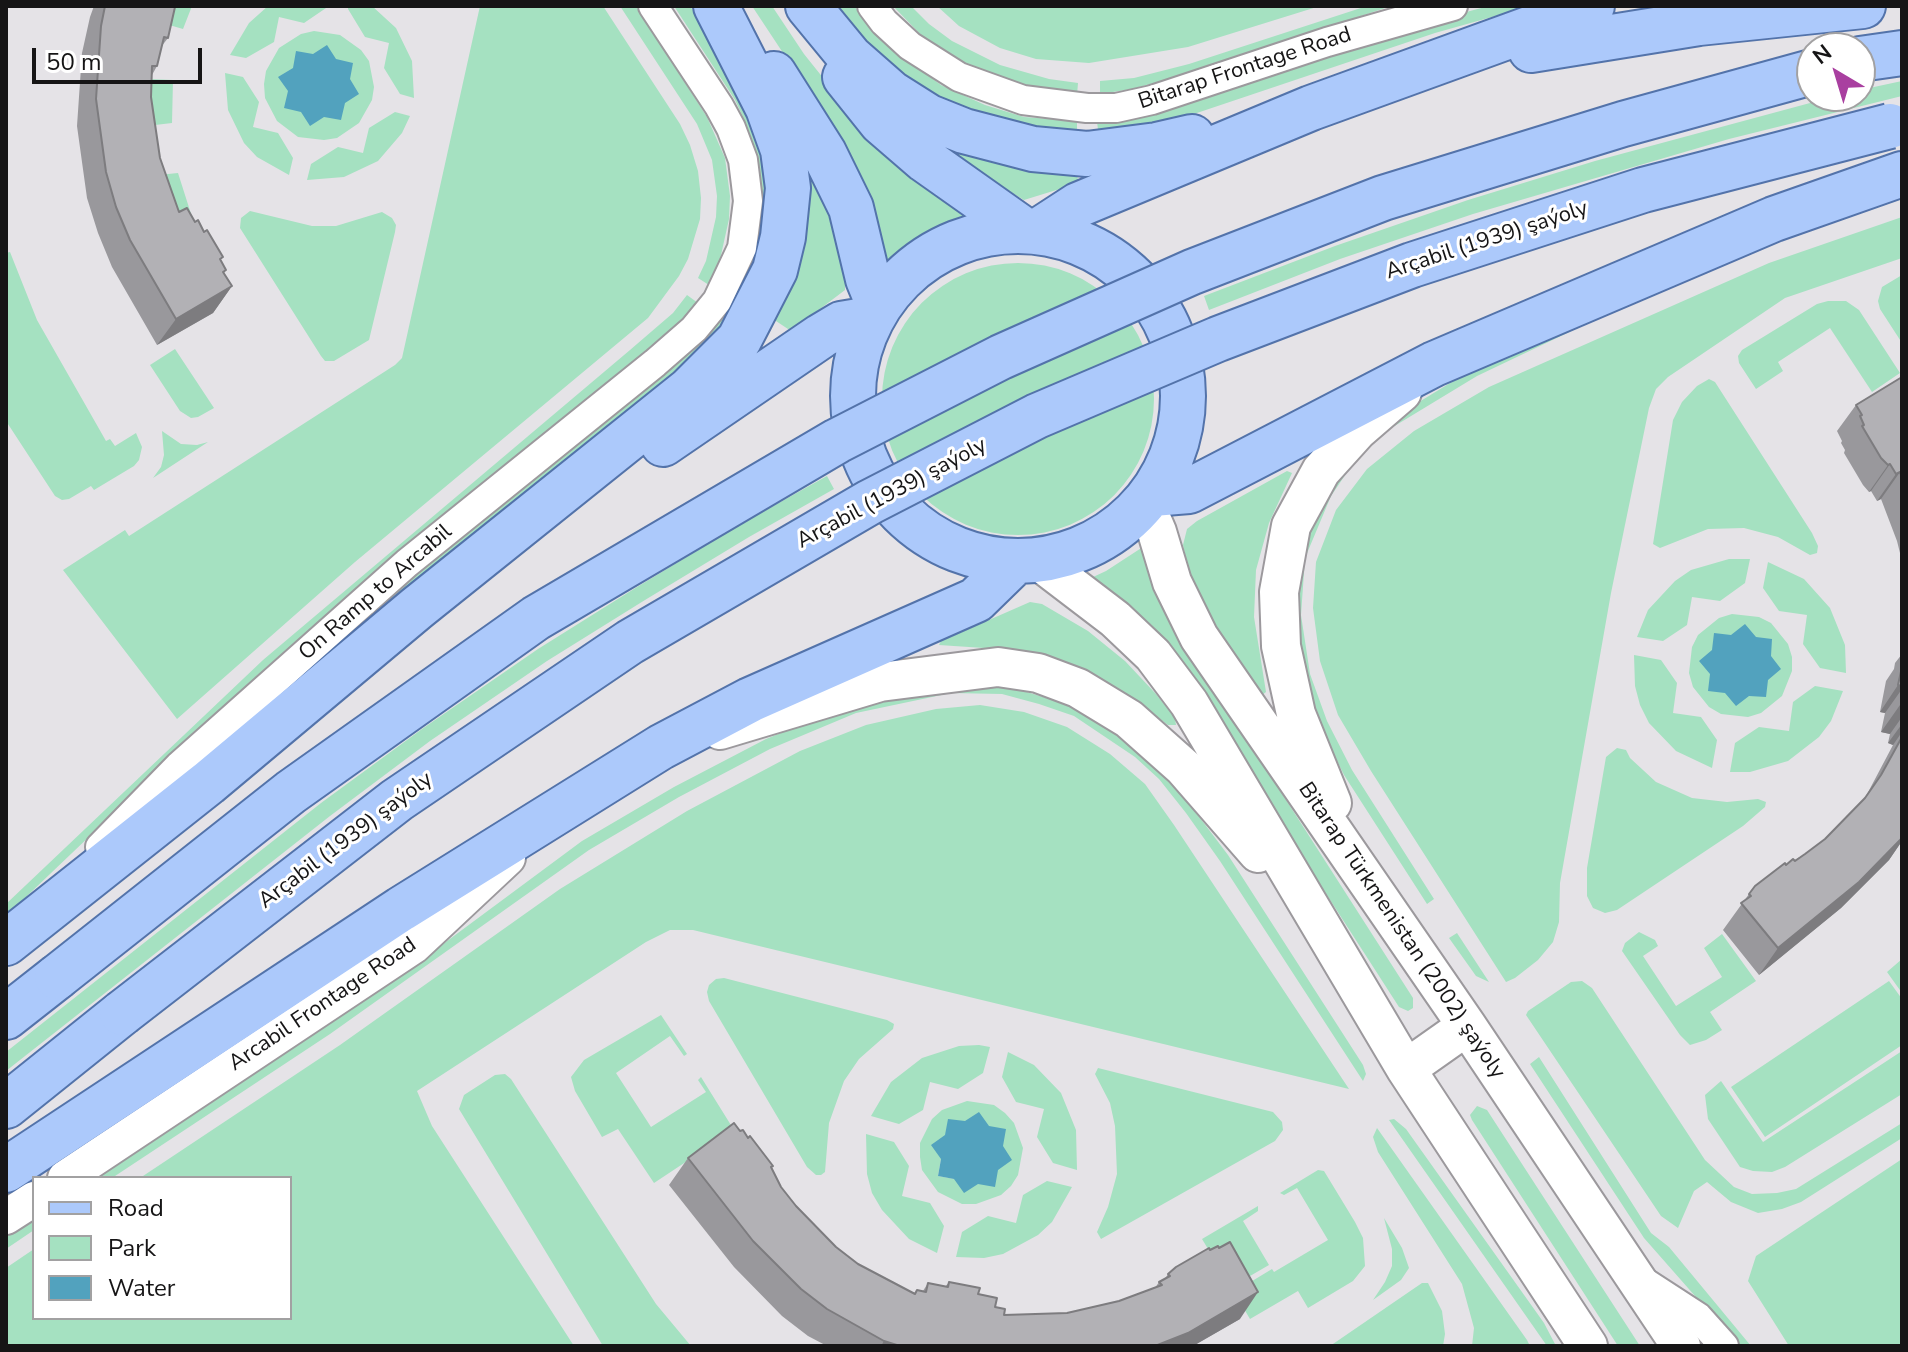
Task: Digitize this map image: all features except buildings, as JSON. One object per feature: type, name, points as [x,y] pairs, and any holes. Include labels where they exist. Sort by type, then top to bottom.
[{"type":"main road","points":[[6,943],[208,783],[417,608],[689,390],[739,340],[775,270],[783,237],[788,188],[783,150],[768,108],[716,6]]},
{"type":"main road","points":[[727,6],[792,99],[838,181],[851,208],[875,313]]},
{"type":"main road","points":[[799,6],[836,64],[881,122],[925,160],[1031,230],[1093,247],[1139,281],[1171,329],[1185,385],[1178,443],[1148,499],[1123,525],[1097,542],[1069,554],[1027,562],[968,555],[924,534],[889,501],[864,460],[853,413],[855,365],[875,313],[906,273],[941,248],[982,234],[1031,230],[1078,205],[1311,108],[1592,6]]},
{"type":"main road","points":[[808,6],[850,57],[891,93],[929,117],[964,131],[1033,149],[1087,154],[1157,145],[1311,108]]},
{"type":"main road","points":[[1414,70],[1699,23],[1863,6]]},
{"type":"main road","points":[[1876,57],[1902,53]]},
{"type":"main road","points":[[6,1017],[291,792],[536,618],[837,441],[987,364],[1192,272],[1383,198],[1623,124],[1796,76]]},
{"type":"main road","name":"Arçabil (1939) şaýoly","points":[[6,1106],[397,800],[630,642],[870,502],[1037,416],[1218,339],[1412,265],[1643,190],[1896,125]]},
{"type":"main road","points":[[1148,499],[1189,491],[1434,364],[1774,219],[1902,174]]},
{"type":"main road","points":[[417,608],[821,336],[841,324],[875,313]]},
{"type":"main road","points":[[1391,915],[1329,798],[1296,714],[1281,646],[1279,592],[1291,526],[1321,471],[1358,430],[1434,364]]},
{"type":"main road","name":"Bitarap Türkmenistan (2002) şaýoly","points":[[1148,499],[1172,582],[1199,637],[1467,1026],[1681,1346]]},
{"type":"main road","points":[[6,1170],[562,806],[661,747],[750,700],[976,600],[1027,562]]},
{"type":"main road","points":[[1027,562],[1115,619],[1153,655],[1180,691],[1564,1328],[1588,1346]]},
{"type":"main road","points":[[661,747],[880,682],[998,667],[1038,673],[1078,688],[1129,719],[1183,767],[1255,849],[1335,949]]},
{"type":"main road","points":[[1406,1069],[1467,1026]]},
{"type":"street","name":"On Ramp to Arcabil","points":[[6,943],[179,766],[407,563],[694,329],[717,301],[742,248],[748,201],[743,160],[719,106],[653,6]]},
{"type":"street","name":"Bitarap Frontage Road","points":[[872,6],[910,46],[959,77],[1023,100],[1087,108],[1116,108],[1152,100],[1327,42],[1453,6]]},
{"type":"street","name":"Arcabil Frontage Road","points":[[68,1176],[414,946],[562,806]]},
{"type":"street","points":[[6,1217],[32,1200]]},
{"type":"street","points":[[1635,1276],[1698,1317],[1724,1346]]},
{"type":"green space","points":[[163,6],[192,6],[183,29],[159,22]]},
{"type":"green space","points":[[268,6],[329,6],[304,23],[279,17],[274,42],[246,58],[230,55],[249,23]]},
{"type":"green space","points":[[348,6],[372,6],[396,28],[412,61],[414,98],[400,94],[384,68],[389,43],[365,37]]},
{"type":"green space","points":[[480,6],[603,6],[680,124],[690,145],[698,171],[701,198],[700,219],[688,259],[648,318],[355,562],[177,719],[63,570],[125,530],[129,536],[402,358]]},
{"type":"green space","points":[[620,6],[636,6],[707,117],[725,158],[730,196],[729,219],[719,264],[709,285],[698,278],[706,261],[716,217],[717,196],[712,160],[697,124]]},
{"type":"green space","points":[[674,6],[690,6],[736,74],[757,112],[773,209],[744,304],[733,298],[752,257],[760,208],[758,160],[735,100]]},
{"type":"green space","points":[[752,6],[772,6],[804,54],[844,104],[981,213],[927,233],[879,268],[826,118]]},
{"type":"green space","points":[[833,6],[854,6],[887,45],[941,85],[985,105],[1024,117],[1077,121],[1077,138],[977,121],[877,59]]},
{"type":"green space","points":[[893,6],[911,6],[952,41],[1000,65],[1049,79],[1078,83],[1077,95],[1023,86],[970,66],[921,35]]},
{"type":"green space","points":[[937,6],[1320,6],[1188,47],[1089,63],[1036,59],[1000,48],[959,26]]},
{"type":"green space","points":[[1367,6],[1391,6],[1191,73],[1100,94],[1100,81],[1134,78],[1189,64]]},
{"type":"green space","points":[[1489,6],[1531,6],[1435,33],[1182,118],[1099,137],[1097,122],[1136,117],[1432,21]]},
{"type":"green space","points":[[314,31],[340,35],[361,50],[369,61],[374,87],[372,100],[359,123],[337,138],[324,140],[298,137],[277,121],[265,98],[266,71],[279,48],[301,34]]},
{"type":"green space","points":[[225,73],[243,77],[259,102],[253,127],[278,133],[293,158],[289,175],[257,157],[244,143],[228,110]]},
{"type":"green space","points":[[149,79],[173,80],[172,123],[138,127]]},
{"type":"green space","points":[[1902,81],[1902,96],[1876,102],[1876,87]]},
{"type":"green space","points":[[1796,107],[1796,112],[1838,112],[1729,139],[1473,214],[1340,259],[1209,310],[1204,296],[1468,200],[1595,161]]},
{"type":"green space","points":[[395,112],[410,116],[402,133],[378,161],[344,177],[307,180],[311,164],[338,147],[363,153],[369,128]]},
{"type":"green space","points":[[928,138],[1075,168],[1079,183],[1024,200]]},
{"type":"green space","points":[[809,156],[845,253],[845,290],[791,331],[773,319]]},
{"type":"green space","points":[[178,173],[192,217],[166,233],[148,176]]},
{"type":"green space","points":[[1902,188],[1902,199],[1758,248],[1647,295],[1477,376],[1388,430],[1354,462],[1331,496],[1305,558],[1301,615],[1310,674],[1327,721],[1352,770],[1434,899],[1427,904],[1344,775],[1319,725],[1301,677],[1292,616],[1297,557],[1322,495],[1348,457],[1383,424],[1473,369],[1755,237]]},
{"type":"green space","points":[[250,211],[312,226],[336,226],[382,212],[392,218],[396,225],[395,232],[369,340],[334,361],[325,361],[240,228],[241,218]]},
{"type":"green space","points":[[1902,217],[1902,258],[1785,298],[1668,377],[1656,389],[1649,408],[1611,593],[1560,883],[1559,922],[1553,942],[1538,960],[1506,982],[1338,715],[1320,661],[1313,608],[1316,562],[1336,510],[1367,469],[1414,431],[1489,387],[1769,263]]},
{"type":"green space","points":[[10,252],[37,320],[106,441],[110,439],[115,446],[136,433],[142,447],[134,466],[94,490],[91,486],[69,499],[62,500],[55,496],[6,421],[6,253]]},
{"type":"green space","points":[[1018,263],[1070,273],[1094,286],[1114,303],[1131,323],[1144,347],[1154,399],[1144,451],[1131,475],[1114,495],[1094,512],[1070,525],[1018,535],[966,525],[942,512],[922,495],[905,475],[892,451],[882,399],[892,347],[905,323],[922,303],[942,286],[966,273]]},
{"type":"green space","points":[[1902,275],[1902,343],[1878,301],[1882,287]]},
{"type":"green space","points":[[687,295],[698,303],[683,320],[269,665],[6,916],[6,904],[263,660],[673,313]]},
{"type":"green space","points":[[1846,301],[1859,310],[1900,373],[1872,392],[1830,328],[1778,362],[1783,371],[1756,389],[1739,363],[1738,356],[1742,350],[1817,304]]},
{"type":"green space","points":[[723,315],[731,320],[669,378],[354,632],[355,624]]},
{"type":"green space","points":[[175,349],[214,408],[198,417],[191,418],[180,411],[150,365]]},
{"type":"green space","points":[[1709,379],[1715,382],[1812,533],[1818,546],[1817,553],[1810,555],[1778,537],[1744,528],[1708,529],[1660,548],[1653,544],[1673,420],[1682,402],[1697,386]]},
{"type":"green space","points":[[162,431],[181,444],[208,442],[153,478],[161,467],[164,455]]},
{"type":"green space","points":[[1287,471],[1292,473],[1269,523],[1256,570],[1254,617],[1266,692],[1262,695],[1203,605],[1189,572],[1183,545],[1187,529],[1197,521]]},
{"type":"green space","points":[[827,476],[834,489],[749,537],[547,661],[430,741],[6,1071],[6,1052],[321,803],[422,729],[538,649],[637,587]]},
{"type":"green space","points":[[1149,543],[1179,633],[1413,998],[1413,1008],[1408,1011],[1399,1007],[1189,681],[1078,584],[1106,571]]},
{"type":"green space","points":[[1729,559],[1750,559],[1745,583],[1720,601],[1692,597],[1687,625],[1663,641],[1637,637],[1648,610],[1675,581],[1691,570]]},
{"type":"green space","points":[[1768,562],[1804,579],[1830,608],[1845,645],[1846,673],[1820,668],[1803,644],[1807,615],[1779,611],[1763,588]]},
{"type":"green space","points":[[1030,602],[1042,604],[1088,631],[1125,661],[1156,694],[1175,718],[1176,725],[1168,725],[1118,688],[1059,661],[999,649],[939,645],[941,641]]},
{"type":"green space","points":[[1732,614],[1759,617],[1771,623],[1788,644],[1792,657],[1792,671],[1782,696],[1761,713],[1748,717],[1721,714],[1709,707],[1693,687],[1689,673],[1692,647],[1698,635],[1719,618]]},
{"type":"green space","points":[[1634,655],[1661,660],[1677,683],[1673,713],[1701,717],[1717,740],[1712,768],[1676,751],[1649,723],[1635,686]]},
{"type":"green space","points":[[1004,685],[1079,708],[1124,736],[1166,773],[1228,855],[1363,1065],[1366,1074],[1363,1081],[1220,861],[1159,779],[1135,757],[1074,716],[1002,694],[951,693],[856,713],[770,749],[679,797],[589,850],[330,1034],[115,1176],[95,1176],[435,950],[582,841],[674,787],[766,739],[853,704]]},
{"type":"green space","points":[[1815,686],[1843,691],[1831,721],[1819,737],[1788,761],[1750,772],[1730,772],[1735,743],[1759,727],[1789,731],[1793,702]]},
{"type":"green space","points":[[980,705],[1024,712],[1067,727],[1110,754],[1145,784],[1349,1089],[693,930],[670,930],[646,942],[417,1091],[432,1126],[574,1346],[6,1346],[6,1268],[32,1250],[32,1320],[292,1320],[292,1176],[143,1176],[340,1045],[560,889],[687,811],[800,751],[866,725],[936,709]]},
{"type":"green space","points":[[1617,748],[1626,750],[1630,758],[1656,782],[1692,798],[1727,802],[1758,799],[1766,802],[1765,807],[1743,826],[1617,910],[1605,913],[1593,908],[1587,896],[1587,868],[1606,757]]},
{"type":"green space","points":[[1639,932],[1655,940],[1658,946],[1643,956],[1676,1006],[1722,977],[1704,948],[1722,934],[1756,981],[1710,1012],[1722,1030],[1690,1045],[1680,1035],[1622,951],[1625,943]]},
{"type":"green space","points":[[1457,933],[1489,982],[1476,976],[1449,938]]},
{"type":"green space","points":[[1902,959],[1902,993],[1887,972]]},
{"type":"green space","points":[[724,978],[894,1024],[893,1029],[859,1059],[844,1081],[829,1123],[825,1172],[821,1175],[816,1175],[807,1167],[709,1001],[709,985],[716,979]]},
{"type":"green space","points":[[1582,981],[1592,988],[1705,1160],[1734,1187],[1752,1194],[1796,1189],[1902,1123],[1902,1138],[1801,1202],[1782,1209],[1758,1213],[1731,1202],[1707,1182],[1694,1191],[1678,1228],[1661,1216],[1526,1015],[1571,982]]},
{"type":"green space","points":[[1889,981],[1902,999],[1902,1045],[1765,1137],[1731,1087]]},
{"type":"green space","points":[[661,1015],[687,1054],[684,1056],[670,1036],[616,1073],[651,1127],[706,1092],[698,1080],[701,1077],[734,1130],[654,1183],[618,1129],[602,1137],[575,1091],[571,1077],[584,1060]]},
{"type":"green space","points":[[959,1046],[990,1047],[983,1073],[958,1089],[930,1082],[923,1110],[899,1124],[871,1116],[891,1082],[922,1058]]},
{"type":"green space","points":[[1902,1051],[1902,1094],[1785,1167],[1772,1172],[1740,1167],[1708,1119],[1705,1095],[1721,1081],[1763,1142]]},
{"type":"green space","points":[[1008,1052],[1034,1065],[1061,1093],[1076,1130],[1077,1170],[1053,1163],[1037,1137],[1044,1109],[1016,1102],[1002,1077]]},
{"type":"green space","points":[[1539,1057],[1651,1233],[1669,1247],[1751,1346],[1739,1346],[1644,1238],[1530,1064]]},
{"type":"green space","points":[[1098,1068],[1273,1112],[1282,1122],[1283,1130],[1275,1141],[1101,1239],[1097,1232],[1117,1174],[1115,1126],[1110,1103],[1095,1074]]},
{"type":"green space","points":[[505,1074],[656,1304],[691,1346],[603,1346],[459,1109],[464,1095],[495,1075]]},
{"type":"green space","points":[[967,1101],[994,1105],[1014,1123],[1023,1148],[1018,1175],[1001,1195],[976,1204],[962,1204],[938,1192],[922,1170],[920,1143],[932,1119],[942,1110]],"holes":[[[941,1159],[978,1183],[938,1176]]]},
{"type":"green space","points":[[1477,1106],[1487,1110],[1640,1346],[1618,1346],[1472,1120],[1470,1115]]},
{"type":"green space","points":[[1394,1119],[1406,1129],[1544,1323],[1556,1346],[1547,1346],[1389,1120]]},
{"type":"green space","points":[[1377,1128],[1530,1346],[1472,1346],[1474,1328],[1462,1284],[1378,1152],[1373,1137]]},
{"type":"green space","points":[[866,1134],[894,1142],[909,1166],[902,1196],[930,1203],[944,1226],[937,1253],[909,1239],[882,1210],[872,1193],[867,1174]]},
{"type":"green space","points":[[1902,1159],[1902,1346],[1789,1346],[1748,1281],[1756,1256]]},
{"type":"green space","points":[[1318,1170],[1324,1171],[1363,1238],[1365,1266],[1353,1281],[1308,1308],[1298,1291],[1250,1319],[1234,1292],[1328,1240],[1297,1188],[1284,1195],[1280,1193]]},
{"type":"green space","points":[[1047,1181],[1072,1187],[1052,1222],[1038,1235],[1003,1254],[984,1258],[956,1257],[962,1232],[988,1216],[1016,1223],[1023,1195]]},
{"type":"green space","points":[[1258,1206],[1258,1211],[1243,1221],[1269,1265],[1231,1287],[1202,1239]]},
{"type":"green space","points":[[32,1217],[32,1231],[6,1249],[6,1235]]},
{"type":"green space","points":[[1384,1218],[1402,1248],[1409,1268],[1401,1280],[1373,1300],[1392,1266],[1392,1249]]},
{"type":"green space","points":[[1422,1283],[1428,1283],[1442,1311],[1443,1346],[1330,1346]]},
{"type":"water","points":[[327,45],[336,59],[353,63],[350,79],[359,94],[345,103],[341,120],[324,117],[310,126],[301,112],[284,108],[288,91],[278,77],[293,68],[296,51],[313,54]]},
{"type":"water","points":[[1745,624],[1756,637],[1772,639],[1771,656],[1781,669],[1768,680],[1766,697],[1749,696],[1736,706],[1725,693],[1708,691],[1710,674],[1699,661],[1712,650],[1714,633],[1731,635]]},
{"type":"water","points":[[979,1112],[989,1126],[1006,1129],[1003,1146],[1012,1160],[998,1170],[995,1187],[978,1184],[964,1193],[954,1179],[938,1176],[941,1159],[931,1145],[945,1135],[948,1119],[965,1121]]}]
